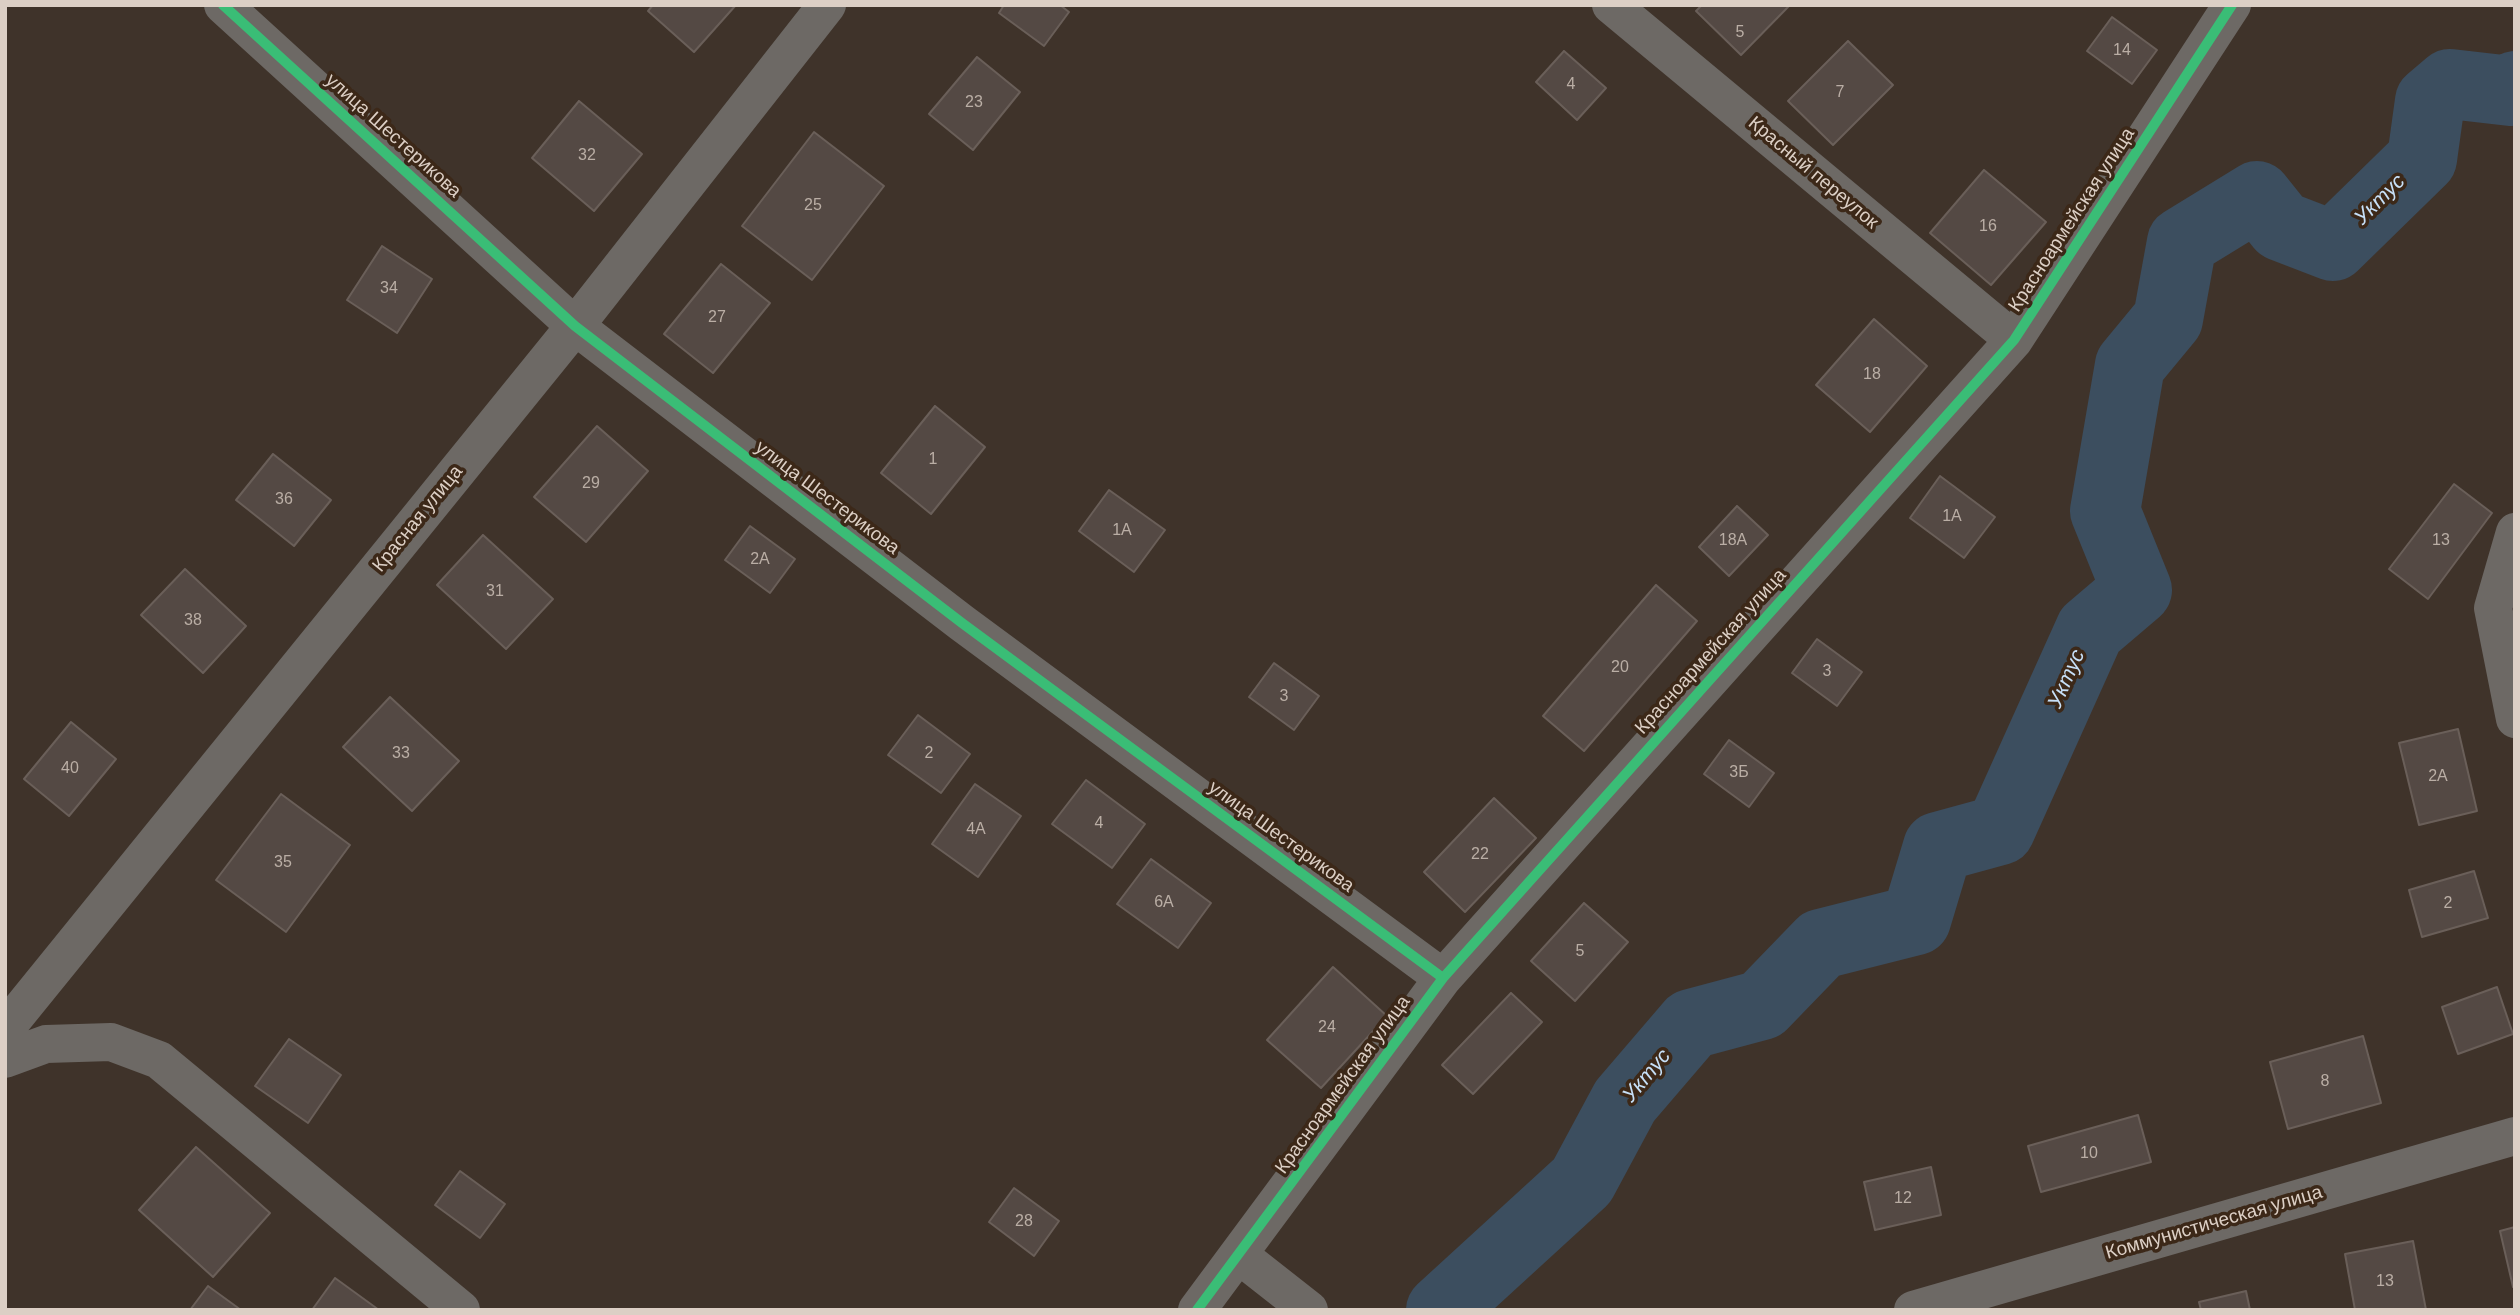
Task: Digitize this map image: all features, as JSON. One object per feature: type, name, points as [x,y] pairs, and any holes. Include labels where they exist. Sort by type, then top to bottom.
[{"type":"street","name":"улица Шестерикова","points":[[223,5],[575,326],[962,623],[1443,978]]},
{"type":"street","name":"Красная улица","points":[[5,1029],[575,326],[827,5]]},
{"type":"street","name":"Красный переулок","points":[[1611,5],[2014,340]]},
{"type":"street","name":"Красноармейская улица","points":[[1197,1310],[1443,978],[2014,340],[2232,5]]},
{"type":"street","points":[[2514,533],[2493,608],[2515,719]]},
{"type":"street","points":[[5,1059],[46,1044],[111,1042],[159,1060],[461,1310]]},
{"type":"street","name":"Коммунистическая улица","points":[[1913,1310],[2515,1136]]},
{"type":"street","points":[[1239,1255],[1309,1310]]},
{"type":"building","points":[[653,5],[736,5],[694,52],[648,11]]},
{"type":"building","points":[[1004,5],[1060,5],[1069,12],[1044,46],[999,13]]},
{"type":"building","points":[[1702,5],[1790,5],[1741,55],[1696,11]]},
{"type":"building","points":[[2112,17],[2157,50],[2132,84],[2087,51]]},
{"type":"building","points":[[1848,41],[1893,85],[1833,145],[1788,101]]},
{"type":"building","points":[[1564,51],[1606,88],[1577,120],[1536,82]]},
{"type":"building","points":[[977,57],[1020,92],[973,150],[929,114]]},
{"type":"building","points":[[579,101],[642,154],[594,211],[532,158]]},
{"type":"building","points":[[814,132],[884,186],[812,280],[742,226]]},
{"type":"building","points":[[1984,170],[2046,222],[1991,285],[1930,233]]},
{"type":"building","points":[[382,246],[432,279],[397,333],[347,300]]},
{"type":"building","points":[[721,264],[770,303],[713,373],[664,334]]},
{"type":"building","points":[[1874,319],[1927,366],[1870,432],[1816,385]]},
{"type":"building","points":[[935,406],[985,447],[931,514],[881,473]]},
{"type":"building","points":[[597,426],[648,471],[586,542],[534,497]]},
{"type":"building","points":[[273,454],[331,500],[294,546],[236,500]]},
{"type":"building","points":[[1940,476],[1995,517],[1964,558],[1910,518]]},
{"type":"building","points":[[2454,484],[2492,513],[2428,599],[2389,569]]},
{"type":"building","points":[[1109,490],[1165,530],[1134,572],[1079,531]]},
{"type":"building","points":[[1737,506],[1768,535],[1729,576],[1699,547]]},
{"type":"building","points":[[750,526],[795,559],[770,593],[725,560]]},
{"type":"building","points":[[483,535],[553,599],[506,649],[437,585]]},
{"type":"building","points":[[185,569],[246,626],[203,673],[141,615]]},
{"type":"building","points":[[1656,585],[1697,621],[1584,751],[1543,716]]},
{"type":"building","points":[[1817,639],[1862,672],[1837,706],[1792,673]]},
{"type":"building","points":[[1274,663],[1319,696],[1294,730],[1249,697]]},
{"type":"building","points":[[390,697],[459,761],[412,811],[343,747]]},
{"type":"building","points":[[918,715],[970,754],[941,793],[888,755]]},
{"type":"building","points":[[71,722],[116,759],[69,816],[24,779]]},
{"type":"building","points":[[2458,729],[2477,811],[2419,825],[2399,743]]},
{"type":"building","points":[[1729,740],[1774,773],[1749,807],[1704,774]]},
{"type":"building","points":[[1086,780],[1145,824],[1112,868],[1052,824]]},
{"type":"building","points":[[975,784],[1021,816],[978,877],[932,844]]},
{"type":"building","points":[[281,794],[350,845],[286,932],[216,880]]},
{"type":"building","points":[[1494,798],[1536,838],[1465,912],[1424,872]]},
{"type":"building","points":[[1151,859],[1211,903],[1178,948],[1117,904]]},
{"type":"building","points":[[2474,871],[2488,918],[2422,937],[2409,890]]},
{"type":"building","points":[[1584,903],[1628,942],[1575,1001],[1531,961]]},
{"type":"building","points":[[1333,967],[1387,1016],[1321,1088],[1267,1040]]},
{"type":"building","points":[[2497,987],[2513,1034],[2458,1054],[2442,1007]]},
{"type":"building","points":[[1511,993],[1542,1022],[1473,1094],[1442,1065]]},
{"type":"building","points":[[2363,1036],[2381,1103],[2288,1129],[2270,1062]]},
{"type":"building","points":[[289,1039],[341,1075],[308,1123],[255,1086]]},
{"type":"building","points":[[2138,1115],[2151,1162],[2041,1192],[2028,1146]]},
{"type":"building","points":[[196,1147],[270,1213],[213,1277],[139,1210]]},
{"type":"building","points":[[1931,1167],[1941,1215],[1875,1230],[1864,1182]]},
{"type":"building","points":[[460,1171],[505,1204],[480,1238],[435,1205]]},
{"type":"building","points":[[1014,1188],[1059,1221],[1034,1256],[989,1222]]},
{"type":"building","points":[[2515,1227],[2515,1286],[2513,1287],[2500,1231]]},
{"type":"building","points":[[2413,1241],[2426,1310],[2355,1310],[2345,1254]]},
{"type":"building","points":[[335,1278],[379,1310],[312,1310]]},
{"type":"building","points":[[208,1286],[241,1310],[190,1310]]},
{"type":"building","points":[[2246,1291],[2250,1310],[2201,1310],[2199,1302]]},
{"type":"waterway","name":"Уктус","points":[[1441,1310],[1582,1181],[1625,1101],[1691,1024],[1762,1005],[1821,944],[1916,920],[1938,847],[2000,830],[2090,630],[2137,590],[2105,511],[2130,365],[2168,319],[2182,242],[2257,196],[2281,226],[2333,246],[2422,159],[2430,101],[2450,84],[2511,91],[2515,86]]},
{"type":"cycle path","points":[[223,5],[575,326],[962,623],[1443,978]]},
{"type":"cycle path","points":[[1197,1310],[1443,978],[2014,340],[2232,5]]}]
